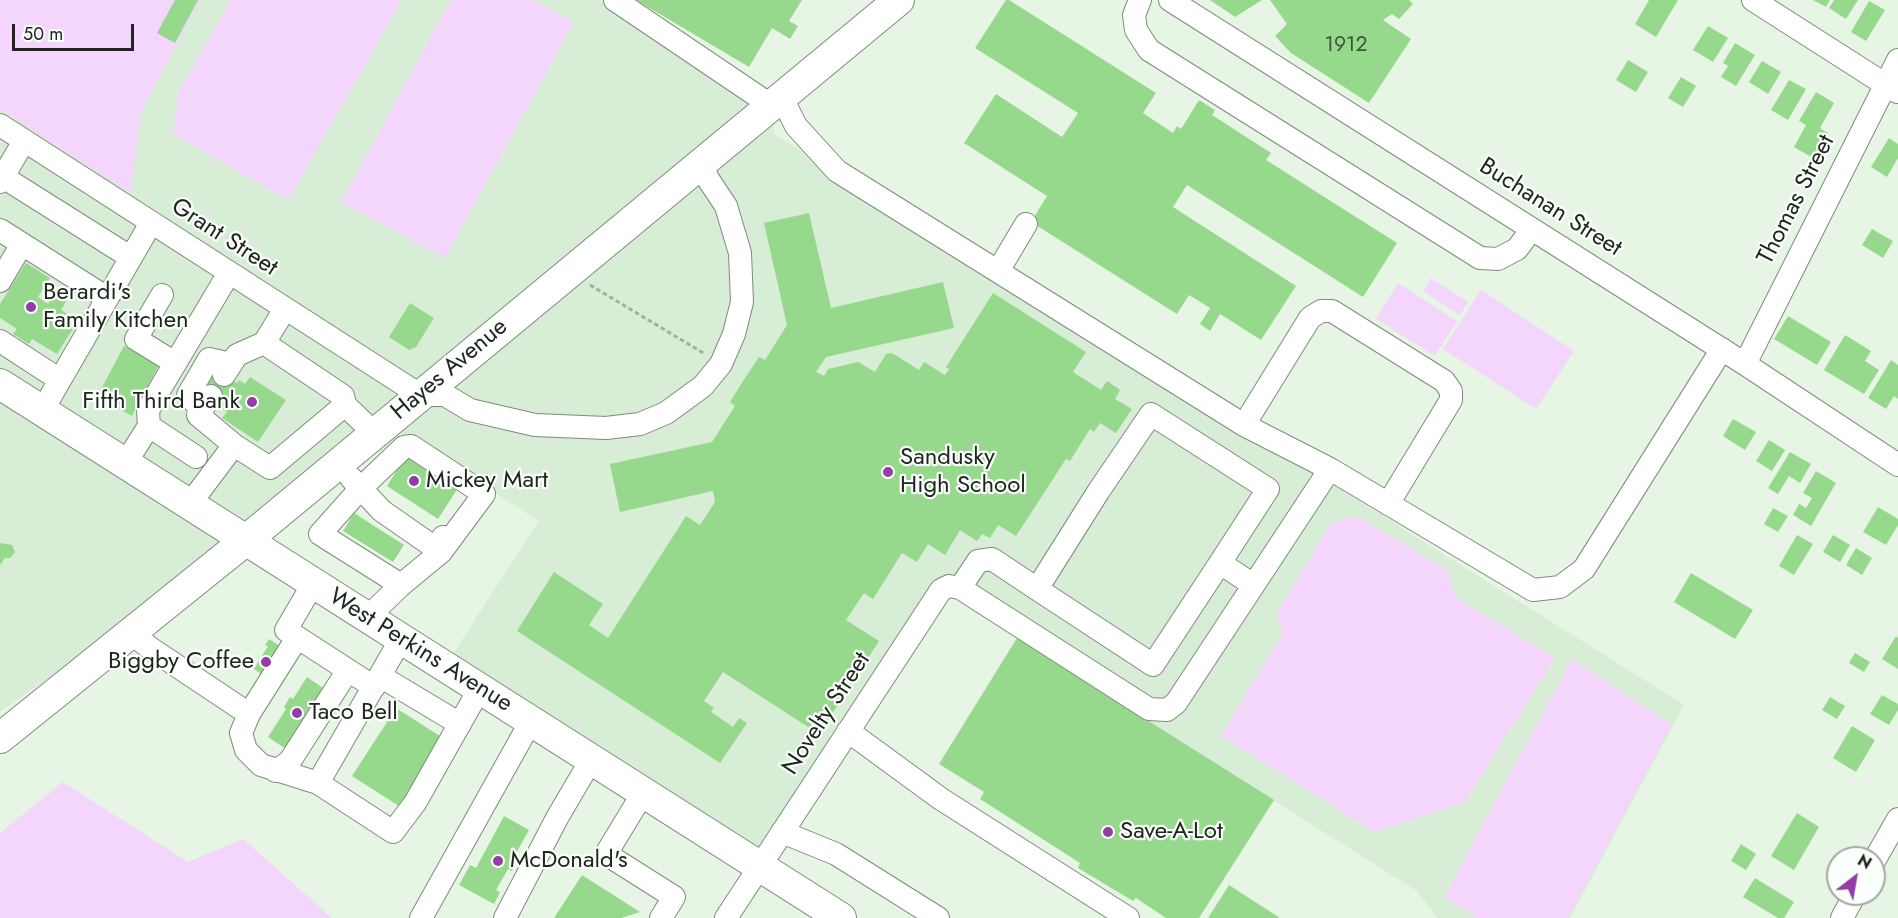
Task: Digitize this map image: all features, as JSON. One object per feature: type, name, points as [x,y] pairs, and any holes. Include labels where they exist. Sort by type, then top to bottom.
[{"type":"main road","name":"Hayes Avenue","points":[[0,738],[245,541],[899,0]]},
{"type":"main road","name":"West Perkins Avenue","points":[[4,394],[42,411],[841,918]]},
{"type":"street","points":[[615,0],[777,102],[837,171],[1244,425],[1330,470],[1533,590],[1560,586],[1584,569],[1722,349]]},
{"type":"street","points":[[1140,0],[1134,15],[1136,30],[1149,50],[1480,258],[1498,259],[1517,249],[1532,229]]},
{"type":"street","name":"Buchanan Street","points":[[1170,0],[1722,349],[1898,465]]},
{"type":"street","points":[[1753,0],[1891,89]]},
{"type":"street","name":"Thomas Street","points":[[1745,364],[1891,89],[1898,60]]},
{"type":"street","name":"Grant Street","points":[[0,125],[420,395]]},
{"type":"street","points":[[24,141],[1,180],[130,257]]},
{"type":"street","points":[[420,395],[445,395],[470,410],[535,425],[606,428],[640,424],[666,413],[703,386],[720,364],[734,334],[742,302],[740,253],[726,206],[708,179],[701,163]]},
{"type":"street","points":[[42,411],[151,223]]},
{"type":"street","points":[[998,271],[1026,224]]},
{"type":"street","points":[[0,230],[107,298]]},
{"type":"street","points":[[0,281],[22,244]]},
{"type":"street","points":[[125,464],[149,426],[148,411],[230,273]]},
{"type":"street","points":[[162,295],[136,339],[175,363]]},
{"type":"street","points":[[285,309],[264,343],[237,355],[228,370],[209,359],[188,395],[206,403],[198,415],[234,445],[270,468],[345,405]]},
{"type":"street","points":[[1244,425],[1310,318],[1321,311],[1332,311],[1444,381],[1451,391],[1451,400],[1388,504]]},
{"type":"street","points":[[0,341],[60,380]]},
{"type":"street","points":[[264,343],[343,396],[345,405],[374,433]]},
{"type":"street","points":[[1036,590],[1151,414],[1268,489],[1220,563],[1252,584]]},
{"type":"street","points":[[149,426],[196,457]]},
{"type":"street","points":[[189,506],[234,445]]},
{"type":"street","points":[[367,618],[401,585],[441,552],[484,494],[411,446],[404,447],[361,488],[320,534],[401,585]]},
{"type":"street","points":[[338,464],[382,511],[441,552]]},
{"type":"street","points":[[950,589],[1149,709],[1167,710],[1176,703],[1252,584],[1330,470]]},
{"type":"street","name":"Novelty Street","points":[[726,918],[848,731],[950,589],[978,561],[992,559],[1036,590],[1154,665],[1220,563]]},
{"type":"street","points":[[313,584],[286,630],[348,670],[377,681],[460,724]]},
{"type":"street","points":[[131,633],[249,714]]},
{"type":"street","points":[[297,638],[249,714],[241,733],[246,750],[261,765],[318,783],[393,832],[415,803],[480,688]]},
{"type":"street","points":[[318,783],[401,639]]},
{"type":"street","points":[[276,771],[290,761],[348,670]]},
{"type":"street","points":[[421,918],[531,721]]},
{"type":"street","points":[[848,731],[941,799],[1128,918]]},
{"type":"street","points":[[505,918],[557,818],[591,760]]},
{"type":"street","points":[[643,793],[606,854],[674,897],[661,918]]},
{"type":"street","points":[[1883,846],[1898,819]]},
{"type":"street","points":[[782,832],[836,854],[938,918]]},
{"type":"path","points":[[584,280],[720,364]]},
{"type":"shaded area","name":"Sandusky High School","points":[[0,0],[615,0],[772,106],[774,134],[1684,705],[1570,918],[1437,918],[1417,891],[941,590],[759,867],[445,666],[539,521],[386,424],[245,541],[0,712]]},
{"type":"shaded area","points":[[0,0],[200,0],[142,109],[130,193],[0,109]]},
{"type":"shaded area","points":[[231,0],[402,0],[288,200],[173,134],[179,91]]},
{"type":"shaded area","points":[[451,0],[533,0],[574,22],[445,258],[341,202]]},
{"type":"shaded area","points":[[1431,278],[1468,302],[1460,315],[1423,291]]},
{"type":"shaded area","points":[[1398,283],[1457,321],[1435,356],[1376,319]]},
{"type":"shaded area","points":[[1481,290],[1574,351],[1536,409],[1443,349]]},
{"type":"shaded area","points":[[1357,516],[1448,571],[1455,597],[1555,658],[1464,803],[1375,832],[1221,736],[1283,633],[1277,613],[1331,523]]},
{"type":"shaded area","points":[[1572,659],[1672,725],[1568,918],[1478,918],[1444,897]]},
{"type":"shaded area","points":[[63,782],[188,862],[243,839],[332,918],[0,918],[0,833]]},
{"type":"building","points":[[175,0],[198,0],[175,43],[157,33]]},
{"type":"building","points":[[636,0],[802,0],[789,21],[798,26],[790,39],[772,28],[749,67]]},
{"type":"building","points":[[1006,0],[1156,93],[1143,113],[1173,133],[1177,126],[1181,129],[1199,100],[1215,110],[1212,115],[1271,153],[1266,160],[1397,243],[1363,297],[1187,185],[1173,207],[1296,286],[1261,340],[1220,314],[1210,331],[1200,324],[1210,308],[1189,295],[1177,314],[1031,222],[1047,196],[964,143],[996,94],[1062,137],[1078,113],[975,48]]},
{"type":"building","points":[[1210,0],[1262,0],[1235,17]]},
{"type":"building","points":[[1270,0],[1409,0],[1413,4],[1399,19],[1392,14],[1383,20],[1411,39],[1369,103],[1291,53],[1275,36],[1287,24]]},
{"type":"building","points":[[1649,0],[1678,0],[1656,37],[1635,24]]},
{"type":"building","points":[[1813,0],[1830,0],[1826,7]]},
{"type":"building","points":[[1834,0],[1858,0],[1846,19],[1829,8]]},
{"type":"building","points":[[1869,1],[1885,10],[1866,41],[1851,32]]},
{"type":"building","points":[[1708,26],[1728,38],[1713,62],[1693,50]]},
{"type":"building","points":[[1735,43],[1755,55],[1736,86],[1721,77],[1728,66],[1723,63]]},
{"type":"building","points":[[1628,60],[1648,72],[1636,92],[1616,80]]},
{"type":"building","points":[[1762,61],[1781,72],[1768,94],[1749,82]]},
{"type":"building","points":[[1681,77],[1696,86],[1683,107],[1668,98]]},
{"type":"building","points":[[1789,80],[1806,89],[1788,120],[1771,110]]},
{"type":"building","points":[[1816,92],[1834,103],[1820,128],[1828,133],[1813,158],[1794,147],[1806,125],[1799,121]]},
{"type":"building","points":[[1889,138],[1898,144],[1898,158],[1887,177],[1871,167]]},
{"type":"building","name":"Sandusky High School","points":[[809,213],[831,308],[943,282],[954,328],[826,357],[816,372],[824,376],[828,369],[858,362],[875,372],[886,354],[892,353],[919,370],[924,362],[945,375],[949,369],[946,367],[993,293],[1086,352],[1073,372],[1101,390],[1107,381],[1120,390],[1115,399],[1132,409],[1116,433],[1100,423],[1094,432],[1090,429],[1070,461],[1066,459],[1016,536],[998,525],[990,538],[982,534],[977,541],[960,530],[945,555],[928,544],[917,562],[902,553],[873,599],[864,593],[846,620],[879,641],[819,734],[723,672],[704,701],[714,708],[711,712],[733,727],[739,718],[747,723],[720,763],[517,631],[554,572],[603,604],[589,625],[608,638],[686,516],[700,525],[715,502],[713,491],[620,512],[610,464],[712,442],[735,406],[730,402],[745,378],[759,357],[765,360],[787,325],[764,223]]},
{"type":"building","points":[[1872,229],[1893,241],[1883,258],[1862,245]]},
{"type":"building","name":"Berardi's Family Kitchen","points":[[26,263],[50,278],[38,297],[48,304],[58,288],[70,295],[61,310],[78,321],[57,354],[32,339],[29,344],[13,334],[17,329],[0,318],[0,304]]},
{"type":"building","points":[[410,303],[434,318],[416,347],[409,350],[389,337]]},
{"type":"building","points":[[1788,316],[1831,342],[1817,365],[1774,339]]},
{"type":"building","points":[[1845,335],[1871,351],[1865,361],[1879,370],[1864,394],[1824,370]]},
{"type":"building","points":[[124,346],[159,365],[132,416],[114,406],[116,403],[99,393]]},
{"type":"building","points":[[1891,360],[1898,365],[1898,399],[1894,396],[1886,409],[1868,398]]},
{"type":"building","name":"Fifth Third Bank","points":[[211,366],[237,383],[239,380],[245,384],[250,377],[286,400],[258,442],[222,418],[227,412],[221,408],[223,404],[197,387]]},
{"type":"building","points":[[1733,419],[1756,432],[1745,450],[1723,436]]},
{"type":"building","points":[[1769,440],[1785,450],[1772,471],[1756,461]]},
{"type":"building","points":[[1790,452],[1811,464],[1800,483],[1789,476],[1778,494],[1768,488]]},
{"type":"building","points":[[407,454],[458,488],[438,519],[387,486]]},
{"type":"building","points":[[1816,471],[1836,483],[1811,526],[1793,515],[1799,504],[1806,508],[1812,498],[1803,493]]},
{"type":"building","points":[[1878,507],[1898,519],[1898,525],[1886,545],[1863,532]]},
{"type":"building","points":[[1773,508],[1788,516],[1778,532],[1764,524]]},
{"type":"building","points":[[354,513],[404,545],[393,562],[343,531]]},
{"type":"building","points":[[1797,535],[1813,544],[1794,575],[1779,566]]},
{"type":"building","points":[[1833,535],[1850,545],[1840,562],[1823,552]]},
{"type":"building","points":[[0,543],[12,545],[15,552],[10,558],[5,558],[0,565]]},
{"type":"building","points":[[1856,548],[1872,558],[1862,575],[1846,565]]},
{"type":"building","points":[[1691,573],[1753,610],[1735,639],[1674,602]]},
{"type":"building","points":[[1896,636],[1898,638],[1898,669],[1882,659]]},
{"type":"building","points":[[1017,638],[1274,800],[1199,918],[1166,918],[1136,898],[1133,901],[1078,868],[1080,863],[980,799],[984,792],[939,764]]},
{"type":"building","name":"Biggby Coffee","points":[[269,639],[288,651],[265,677],[254,669],[268,646],[265,645]]},
{"type":"building","points":[[1855,653],[1870,662],[1864,672],[1849,663]]},
{"type":"building","name":"Taco Bell","points":[[307,677],[326,690],[289,751],[268,737],[286,709],[284,707],[290,697],[293,699]]},
{"type":"building","points":[[1882,695],[1898,704],[1898,710],[1889,725],[1870,714]]},
{"type":"building","points":[[1830,697],[1845,706],[1837,719],[1822,710]]},
{"type":"building","points":[[396,708],[446,740],[402,808],[352,776]]},
{"type":"building","points":[[1852,726],[1875,740],[1856,772],[1833,758]]},
{"type":"building","points":[[1797,813],[1819,827],[1794,870],[1771,856]]},
{"type":"building","name":"McDonald's","points":[[504,816],[529,830],[515,855],[519,857],[512,871],[508,869],[496,890],[500,892],[494,904],[459,885],[470,865],[476,868]]},
{"type":"building","points":[[1741,844],[1756,854],[1746,870],[1731,861]]},
{"type":"building","points":[[582,875],[640,912],[621,918],[554,918]]},
{"type":"building","points":[[1755,878],[1794,902],[1784,918],[1778,918],[1743,897]]},
{"type":"building","points":[[1229,885],[1280,918],[1208,918]]},
{"type":"place","name":"Berardi's Family Kitchen","points":[[31,307]]},
{"type":"place","name":"Fifth Third Bank","points":[[252,402]]},
{"type":"place","name":"Sandusky High School","points":[[888,472]]},
{"type":"place","name":"Mickey Mart","points":[[414,481]]},
{"type":"place","name":"Biggby Coffee","points":[[266,662]]},
{"type":"place","name":"Taco Bell","points":[[297,713]]},
{"type":"place","name":"Save-A-Lot","points":[[1108,832]]},
{"type":"place","name":"McDonald's","points":[[498,861]]}]
